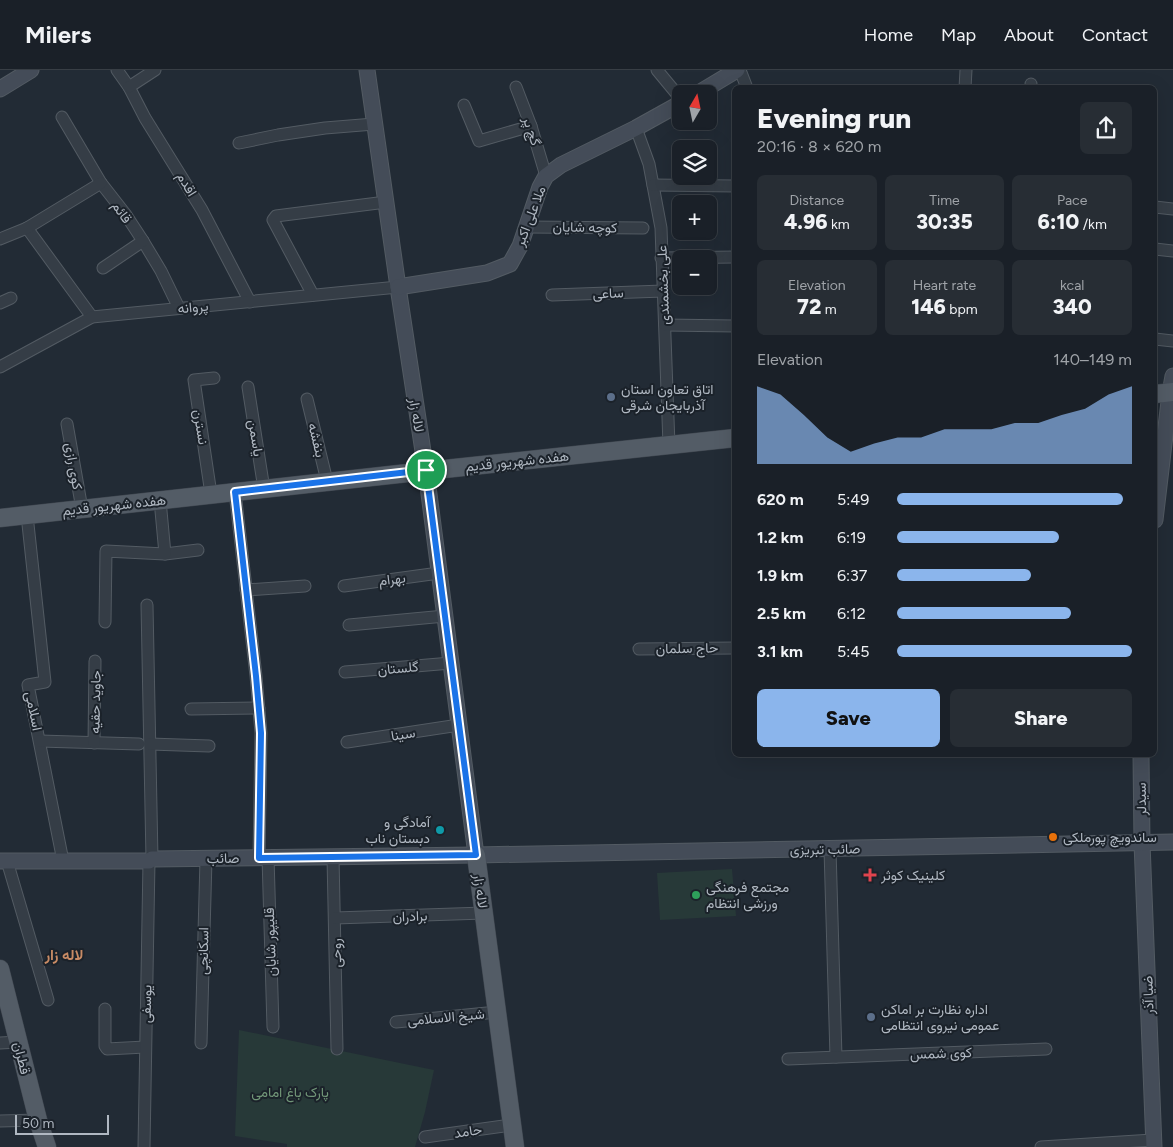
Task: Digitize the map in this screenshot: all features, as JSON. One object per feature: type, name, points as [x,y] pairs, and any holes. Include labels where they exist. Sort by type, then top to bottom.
[{"type":"main road","points":[[0,89],[31,70]]},
{"type":"main road","name":"لاله زار","points":[[367,70],[426,470],[515,1147]]},
{"type":"main road","points":[[711,85],[731,72]]},
{"type":"main road","name":"ملا علی اکبر","points":[[398,287],[487,273],[510,264],[520,246],[540,187],[546,176],[561,165],[636,128],[672,106]]},
{"type":"main road","points":[[1157,500],[1168,389]]},
{"type":"main road","name":"هفده شهریور قدیم","points":[[0,518],[426,470],[732,438]]},
{"type":"main road","name":"سیدلر","points":[[1141,757],[1142,843]]},
{"type":"main road","name":"صائب تبریزی","points":[[476,855],[1173,842]]},
{"type":"main road","name":"ضیا آذر","points":[[1142,843],[1154,1144]]},
{"type":"main road","name":"صائب","points":[[4,861],[476,855]]},
{"type":"main road","name":"قطران","points":[[0,969],[38,1120],[47,1147]]},
{"type":"street","name":"اقدم","points":[[117,70],[202,210],[250,302]]},
{"type":"street","points":[[129,87],[155,70]]},
{"type":"street","points":[[656,70],[672,90]]},
{"type":"street","points":[[965,85],[966,70]]},
{"type":"street","points":[[731,72],[744,85]]},
{"type":"street","name":"گچ پر","points":[[516,87],[546,176]]},
{"type":"street","points":[[464,104],[479,141],[530,126]]},
{"type":"street","name":"قائم","points":[[62,117],[101,183],[143,241],[161,271],[179,308]]},
{"type":"street","points":[[239,143],[325,128],[374,124]]},
{"type":"street","name":"علی بخشمندی","points":[[636,128],[649,164],[661,228],[669,445]]},
{"type":"street","points":[[0,239],[27,228],[101,183]]},
{"type":"street","points":[[653,185],[732,186]]},
{"type":"street","points":[[313,295],[273,220],[274,218],[276,216],[386,202]]},
{"type":"street","points":[[1157,207],[1173,209]]},
{"type":"street","name":"کوچه شایان","points":[[527,227],[643,228]]},
{"type":"street","points":[[27,228],[92,317]]},
{"type":"street","points":[[103,268],[143,241]]},
{"type":"street","points":[[1157,249],[1173,251]]},
{"type":"street","points":[[661,258],[732,257]]},
{"type":"street","name":"پروانه","points":[[0,367],[92,317],[398,287]]},
{"type":"street","name":"ساعی","points":[[552,295],[664,291]]},
{"type":"street","points":[[0,303],[11,298]]},
{"type":"street","points":[[665,325],[732,326]]},
{"type":"street","points":[[1157,338],[1173,341]]},
{"type":"street","name":"نسترن","points":[[211,494],[194,380],[214,378]]},
{"type":"street","name":"یاسمن","points":[[248,387],[264,488]]},
{"type":"street","name":"بنفشه","points":[[307,399],[327,482]]},
{"type":"street","name":"کوی رازی","points":[[67,424],[82,509]]},
{"type":"street","name":"قلیپور شایان","points":[[235,492],[261,733],[264,857],[273,1027]]},
{"type":"street","points":[[160,500],[165,554]]},
{"type":"street","name":"اسلامی","points":[[27,515],[45,682],[28,685],[62,860]]},
{"type":"street","points":[[105,622],[106,551],[165,554],[198,550]]},
{"type":"street","name":"بهرام","points":[[344,586],[439,573]]},
{"type":"street","points":[[246,590],[305,586]]},
{"type":"street","name":"یوسفی","points":[[144,1147],[150,860],[144,744],[147,605]]},
{"type":"street","points":[[349,625],[445,616]]},
{"type":"street","name":"حاج سلمان","points":[[639,649],[732,648]]},
{"type":"street","name":"جاوید حقیه","points":[[94,743],[95,661]]},
{"type":"street","name":"گلستان","points":[[344,672],[451,664]]},
{"type":"street","points":[[191,708],[259,708]]},
{"type":"street","name":"سینا","points":[[347,742],[459,725]]},
{"type":"street","points":[[40,741],[209,746]]},
{"type":"street","points":[[830,849],[836,1057]]},
{"type":"street","name":"روحی","points":[[334,857],[337,1049]]},
{"type":"street","name":"اسکانچی","points":[[201,1043],[206,859]]},
{"type":"street","points":[[4,861],[48,1000]]},
{"type":"street","name":"برادران","points":[[335,918],[484,913]]},
{"type":"street","points":[[105,1009],[105,1046],[107,1049],[145,1047]]},
{"type":"street","name":"شیخ الاسلامی","points":[[396,1022],[497,1012]]},
{"type":"street","points":[[0,1043],[18,1042]]},
{"type":"street","name":"کوی شمس","points":[[788,1059],[1046,1049]]},
{"type":"street","points":[[0,1121],[38,1120]]},
{"type":"street","name":"حامد","points":[[425,1137],[511,1125]]},
{"type":"street","points":[[1040,1147],[1154,1144]]},
{"type":"green space","name":"مجتمع فرهنگی ورزشی انتظام","points":[[732,869],[736,916],[660,920],[657,873]]},
{"type":"green space","name":"پارک باغ امامی","points":[[239,1030],[434,1070],[415,1147],[287,1147],[287,1144],[235,1136]]},
{"type":"place","name":"اتاق تعاون استان آذربایجان شرقی","points":[[611,397]]},
{"type":"place","name":"آمادگی و دبستان ناب","points":[[440,830]]},
{"type":"place","name":"ساندویچ پورملکی","points":[[1053,837]]},
{"type":"place","name":"کلینیک کوثر","points":[[870,875]]},
{"type":"place","name":"مجتمع فرهنگی ورزشی انتظام","points":[[696,895]]},
{"type":"place","name":"اداره نظارت بر اماکن عمومی نیروی انتظامی","points":[[871,1017]]},
{"type":"district","name":"لاله زار","points":[[64,955]]},
{"type":"route","points":[[426,470],[476,855],[259,858],[261,733],[235,492],[426,470]]}]
